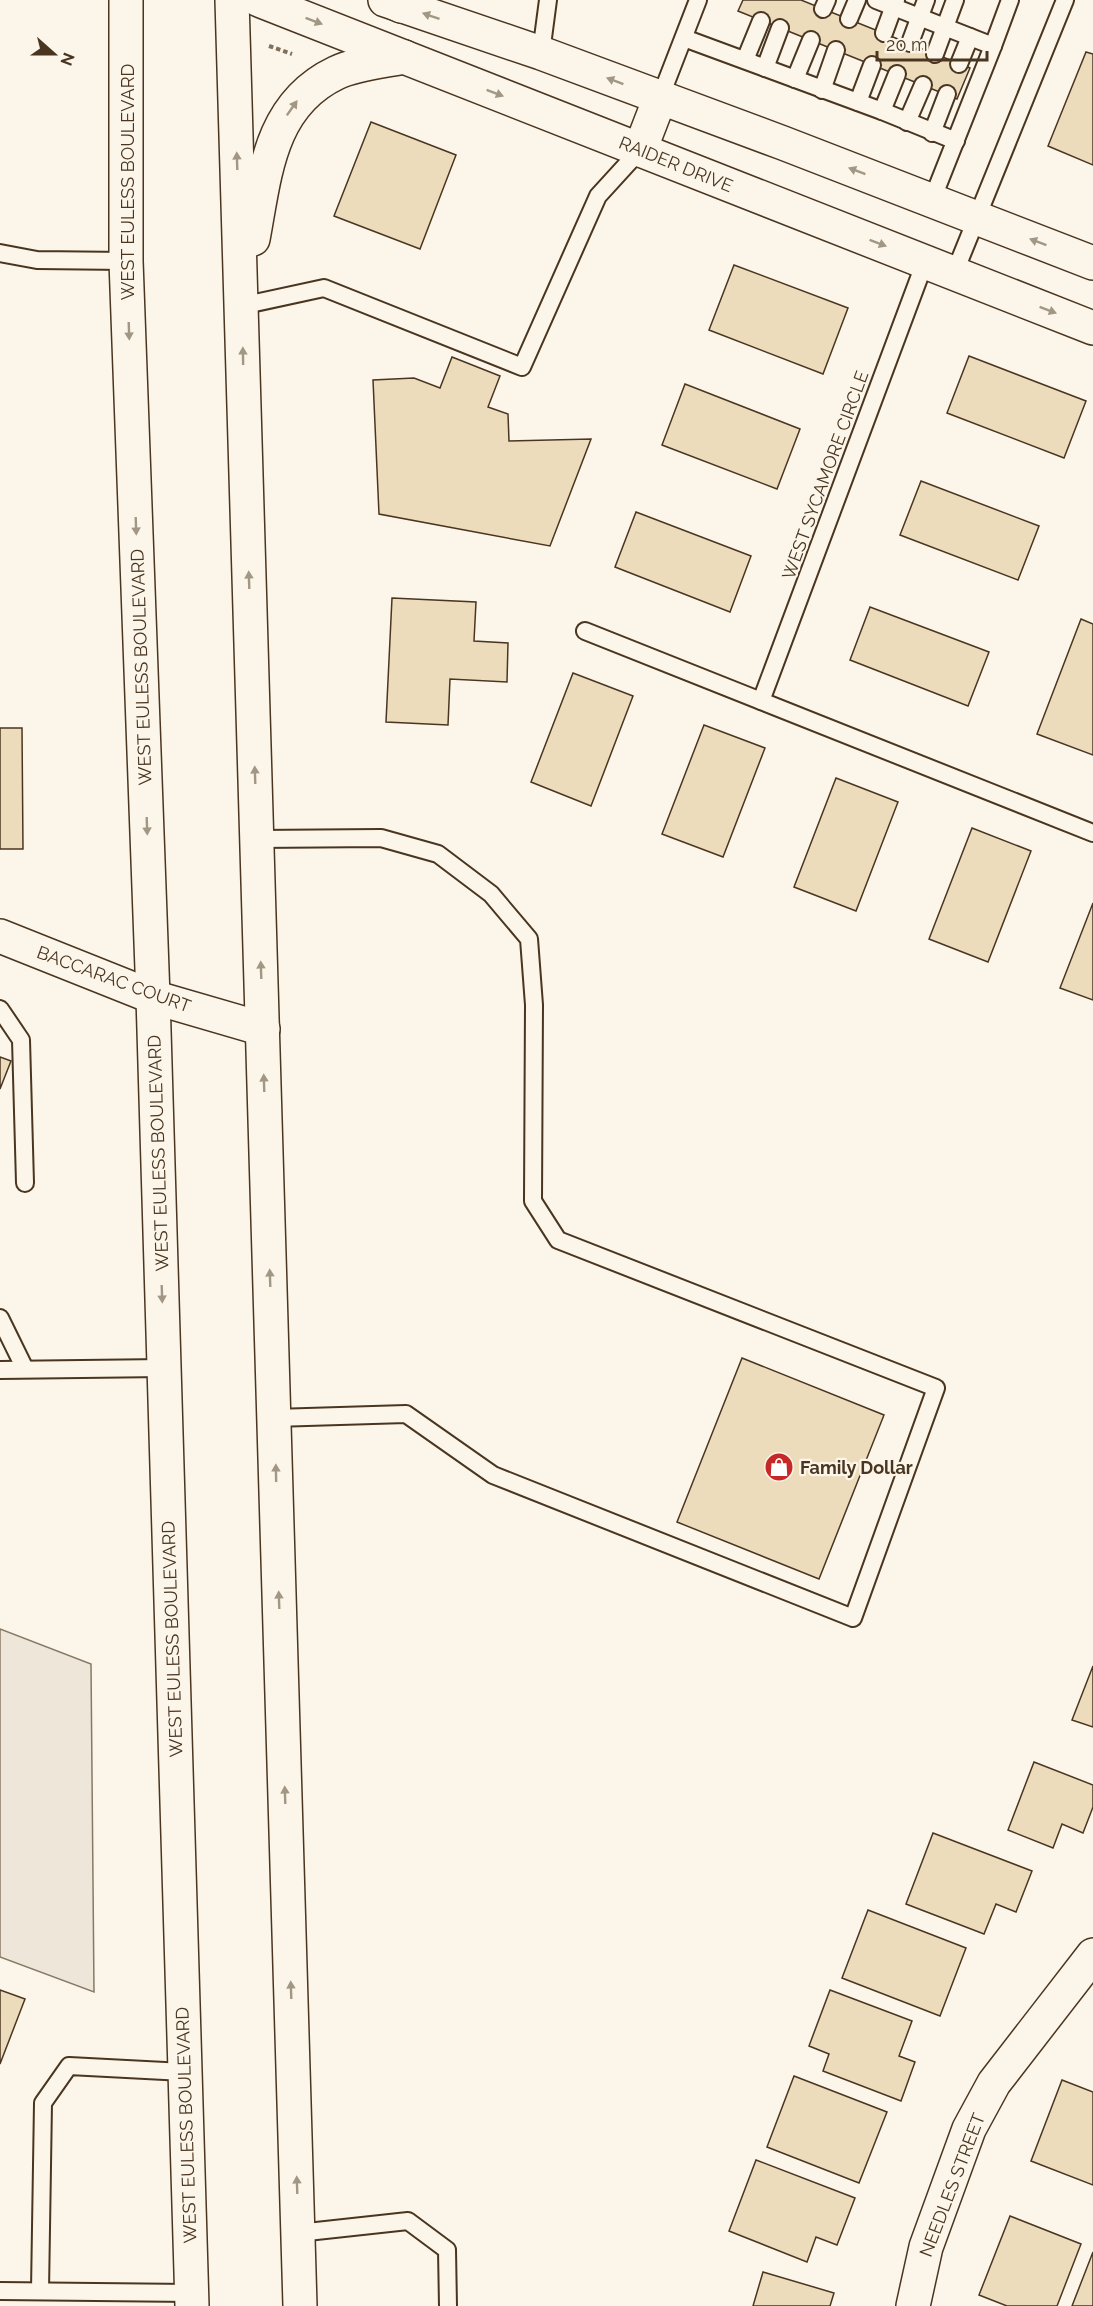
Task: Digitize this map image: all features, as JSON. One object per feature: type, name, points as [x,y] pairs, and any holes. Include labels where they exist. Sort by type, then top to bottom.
[{"type":"main road","name":"WEST EULESS BOULEVARD","points":[[126,0],[126,261],[153,997],[191,2299]]},
{"type":"main road","points":[[232,0],[300,2306]]},
{"type":"main road","name":"RAIDER DRIVE","points":[[259,0],[1093,328]]},
{"type":"main road","points":[[394,2],[541,53],[1093,263]]},
{"type":"main road","points":[[242,306],[268,158],[286,118],[300,96],[338,72],[404,57]]},
{"type":"main road","points":[[640,150],[660,98]]},
{"type":"main road","name":"BACCARAC COURT","points":[[0,936],[153,997],[263,1029]]},
{"type":"main road","name":"NEEDLES STREET","points":[[913,2306],[926,2247],[969,2129],[994,2083],[1082,1988],[1093,1955]]},
{"type":"lane","points":[[541,53],[548,0]]},
{"type":"lane","points":[[660,98],[698,0]]},
{"type":"lane","points":[[849,19],[856,0]]},
{"type":"lane","points":[[876,0],[895,4],[920,17],[993,46]]},
{"type":"lane","points":[[910,43],[926,0]]},
{"type":"lane","points":[[935,54],[955,0]]},
{"type":"lane","points":[[932,200],[1010,0]]},
{"type":"lane","name":"WEST SYCAMORE CIRCLE","points":[[761,701],[940,268],[977,218],[1065,0]]},
{"type":"lane","points":[[884,33],[895,4]]},
{"type":"lane","points":[[745,60],[761,21]]},
{"type":"lane","points":[[765,68],[780,28]]},
{"type":"lane","points":[[959,63],[970,37]]},
{"type":"lane","points":[[684,38],[882,111],[956,141]]},
{"type":"lane","points":[[795,79],[811,40]]},
{"type":"lane","points":[[822,90],[837,51]]},
{"type":"lane","points":[[858,102],[872,64]]},
{"type":"lane","points":[[882,111],[897,74]]},
{"type":"lane","points":[[907,122],[922,85]]},
{"type":"lane","points":[[932,133],[947,94]]},
{"type":"lane","points":[[242,306],[324,288],[522,367],[597,196],[640,150]]},
{"type":"lane","points":[[0,253],[37,260],[126,261]]},
{"type":"lane","points":[[585,631],[1093,833]]},
{"type":"lane","points":[[257,839],[381,838],[438,854],[491,894],[529,939],[534,1005],[533,1201],[558,1240],[936,1388],[853,1618],[493,1475],[406,1414],[274,1418]]},
{"type":"lane","points":[[0,1010],[21,1040],[26,1183]]},
{"type":"lane","points":[[0,1318],[25,1369]]},
{"type":"lane","points":[[0,1370],[164,1368]]},
{"type":"lane","points":[[40,2291],[44,2103],[57,2081],[69,2066],[184,2072]]},
{"type":"lane","points":[[298,2233],[408,2221],[447,2250],[448,2306]]},
{"type":"lane","points":[[0,2291],[191,2299]]},
{"type":"path","points":[[269,46],[293,54]]},
{"type":"shaded area","points":[[0,1629],[91,1664],[94,1992],[0,1957]]},
{"type":"building","points":[[743,0],[801,0],[970,68],[957,99],[738,11]]},
{"type":"building","points":[[1086,52],[1093,54],[1093,165],[1048,146]]},
{"type":"building","points":[[371,122],[456,155],[420,249],[334,216]]},
{"type":"building","points":[[734,265],[848,308],[823,374],[709,330]]},
{"type":"building","points":[[969,356],[1086,401],[1064,458],[947,413]]},
{"type":"building","points":[[452,357],[500,376],[488,407],[508,414],[509,441],[591,439],[550,546],[379,514],[373,380],[414,378],[440,388]]},
{"type":"building","points":[[685,384],[800,429],[777,489],[662,445]]},
{"type":"building","points":[[921,481],[1039,526],[1018,580],[900,535]]},
{"type":"building","points":[[636,512],[751,556],[730,612],[615,567]]},
{"type":"building","points":[[392,598],[476,602],[474,641],[508,643],[507,682],[450,679],[448,725],[386,722]]},
{"type":"building","points":[[870,607],[989,652],[968,706],[850,660]]},
{"type":"building","points":[[1081,619],[1093,624],[1093,755],[1037,734]]},
{"type":"building","points":[[573,673],[633,696],[591,806],[531,782]]},
{"type":"building","points":[[704,725],[765,748],[723,857],[662,834]]},
{"type":"building","points":[[0,728],[22,728],[23,849],[0,849]]},
{"type":"building","points":[[836,778],[898,802],[856,911],[794,887]]},
{"type":"building","points":[[972,828],[1031,851],[988,962],[929,939]]},
{"type":"building","points":[[1093,903],[1093,1000],[1060,988]]},
{"type":"building","points":[[0,1057],[11,1061],[0,1089]]},
{"type":"building","points":[[742,1358],[884,1415],[819,1579],[677,1522]]},
{"type":"building","points":[[1093,1666],[1093,1727],[1072,1720]]},
{"type":"building","points":[[1034,1762],[1093,1785],[1093,1807],[1083,1833],[1062,1824],[1053,1848],[1008,1830]]},
{"type":"building","points":[[933,1833],[1032,1871],[1016,1912],[996,1904],[984,1934],[906,1904]]},
{"type":"building","points":[[868,1910],[966,1948],[940,2016],[842,1978]]},
{"type":"building","points":[[0,1990],[25,1999],[0,2064]]},
{"type":"building","points":[[830,1990],[912,2021],[899,2056],[915,2062],[901,2101],[823,2071],[829,2054],[809,2046]]},
{"type":"building","points":[[794,2076],[887,2112],[859,2183],[767,2147]]},
{"type":"building","points":[[1062,2080],[1093,2092],[1093,2185],[1031,2161]]},
{"type":"building","points":[[756,2160],[855,2198],[837,2245],[816,2237],[807,2262],[729,2231]]},
{"type":"building","points":[[1010,2216],[1081,2244],[1057,2306],[1007,2306],[979,2295]]},
{"type":"building","points":[[1093,2252],[1093,2306],[1072,2306]]},
{"type":"building","points":[[763,2272],[834,2293],[830,2306],[753,2306]]},
{"type":"place","name":"Family Dollar","points":[[779,1467]]}]
